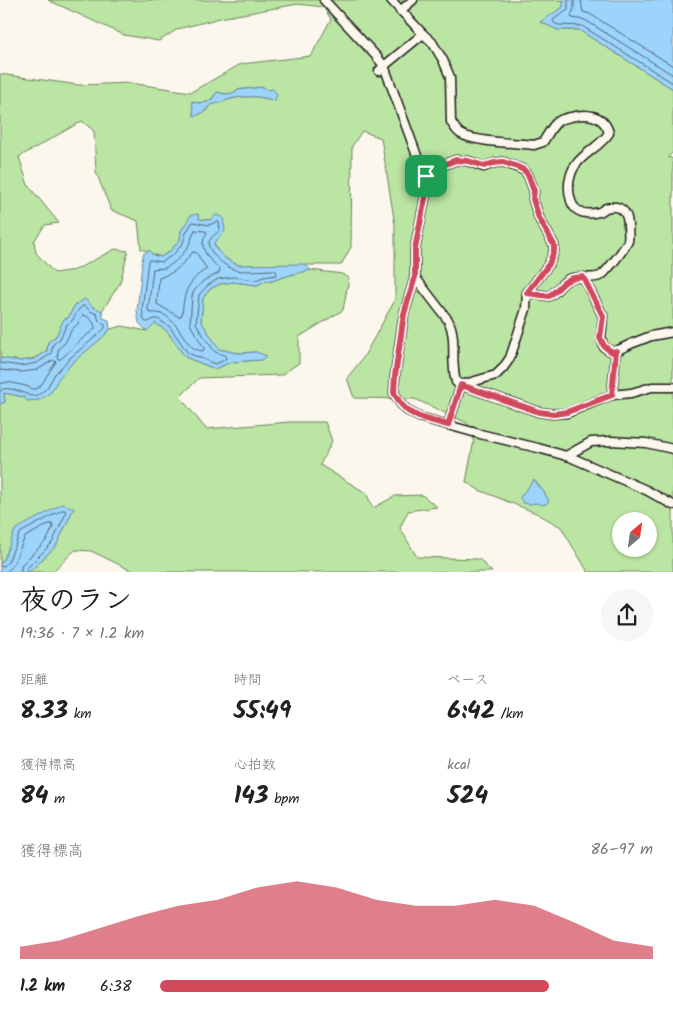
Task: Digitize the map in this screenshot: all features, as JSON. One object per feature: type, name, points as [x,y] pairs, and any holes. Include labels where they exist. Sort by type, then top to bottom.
[{"type":"street","points":[[324,0],[377,57],[426,176],[426,193],[415,249],[415,277],[404,314],[395,376],[394,393],[401,404],[408,411],[419,417],[566,456],[646,490],[673,505]]},
{"type":"street","points":[[391,0],[432,42],[443,60],[450,77],[451,122],[462,135],[476,139],[534,145],[543,142],[555,124],[562,119],[579,115],[589,115],[603,122],[608,128],[609,133],[605,139],[577,162],[573,168],[570,178],[570,198],[573,207],[582,213],[600,212],[606,208],[616,206],[620,208],[625,212],[628,219],[628,241],[605,273],[599,277],[570,279],[549,296],[527,293]]},
{"type":"street","points":[[400,11],[413,0]]},
{"type":"street","points":[[381,69],[423,34]]},
{"type":"street","points":[[426,176],[443,165],[456,160],[468,161],[484,166],[503,162],[524,170],[534,191],[533,199],[539,218],[554,245],[554,251],[549,264],[527,293],[526,309],[510,358],[504,368],[496,375],[461,385]]},
{"type":"street","points":[[415,277],[451,326],[456,382],[461,385],[539,412],[554,414],[567,412],[612,395],[631,393],[652,387],[673,387]]},
{"type":"street","points":[[583,277],[603,316],[600,338],[604,346],[609,350],[613,352],[651,336],[673,332]]},
{"type":"street","points":[[612,395],[616,351]]},
{"type":"street","points":[[448,425],[461,385]]},
{"type":"street","points":[[566,456],[591,442],[646,443],[673,449]]},
{"type":"green space","points":[[48,0],[563,0],[564,7],[541,22],[558,30],[579,30],[673,89],[673,152],[668,157],[673,159],[673,572],[588,572],[561,527],[536,513],[479,490],[466,482],[474,440],[467,423],[415,399],[354,398],[347,378],[363,358],[395,300],[395,225],[381,138],[362,131],[352,146],[351,247],[341,265],[238,265],[223,257],[219,252],[214,242],[210,220],[198,219],[198,214],[181,231],[180,240],[170,251],[161,257],[141,249],[138,221],[111,210],[96,172],[94,131],[82,121],[19,157],[28,185],[59,223],[45,225],[34,241],[36,253],[54,273],[75,270],[115,249],[128,251],[120,283],[102,311],[93,307],[85,299],[75,305],[68,318],[64,320],[56,336],[48,342],[47,350],[35,358],[25,360],[0,358],[0,74],[79,85],[130,83],[191,92],[241,64],[311,56],[331,19],[323,7],[298,4],[220,18],[178,29],[159,41],[124,35]],"holes":[[[263,87],[268,90],[275,101],[255,97],[235,98],[210,105],[206,111],[198,115],[192,101],[205,102],[210,100],[217,92],[225,94],[233,93],[237,90]]]},
{"type":"green space","points":[[311,270],[342,274],[349,278],[343,310],[299,337],[299,363],[281,375],[199,378],[180,397],[206,429],[290,422],[325,422],[332,441],[320,465],[366,493],[373,508],[395,496],[422,495],[437,507],[408,511],[400,528],[417,557],[479,559],[492,572],[134,572],[91,551],[75,550],[52,572],[29,572],[56,546],[74,508],[4,559],[0,564],[0,404],[5,402],[4,393],[24,397],[51,392],[58,378],[73,362],[110,329],[122,326],[147,331],[155,323],[167,331],[185,357],[215,369],[231,362],[261,360],[256,352],[237,353],[219,349],[201,321],[203,298],[210,289],[220,284],[233,282],[257,285],[265,281],[272,281]]},
{"type":"water","points":[[563,0],[673,0],[673,89],[579,30],[558,30],[540,22],[563,7]]},
{"type":"water","points":[[263,87],[268,90],[273,89],[277,94],[275,101],[256,97],[235,98],[210,105],[199,115],[194,116],[192,101],[205,103],[210,101],[217,92],[225,94],[233,93],[237,90]]},
{"type":"water","points":[[198,214],[199,219],[210,220],[216,215],[223,217],[225,231],[214,243],[216,249],[226,259],[238,265],[304,264],[311,270],[272,281],[265,281],[257,285],[233,282],[220,284],[210,289],[203,298],[201,321],[219,349],[237,353],[256,352],[267,356],[261,360],[231,362],[215,369],[185,357],[167,331],[155,323],[147,331],[139,323],[137,311],[143,254],[149,250],[153,255],[161,257],[170,251],[180,240],[181,231],[191,215]]},
{"type":"water","points":[[85,299],[93,307],[102,311],[103,318],[109,320],[110,329],[73,362],[59,378],[51,392],[40,400],[27,401],[24,397],[4,393],[5,402],[0,404],[0,358],[21,361],[35,359],[47,351],[48,342],[56,336],[64,319],[68,318],[75,305]]},
{"type":"water","points":[[534,480],[549,501],[546,504],[523,503],[520,497]]},
{"type":"water","points":[[62,504],[74,508],[56,546],[29,572],[0,572],[0,564],[4,559],[15,530]]},
{"type":"route","points":[[456,160],[468,161],[484,166],[503,162],[524,170],[534,191],[533,199],[539,218],[554,245],[554,251],[549,264],[527,293],[549,296],[570,279],[583,277],[594,300],[602,311],[600,338],[604,346],[613,352],[616,351],[612,395],[567,412],[554,414],[539,412],[461,385],[448,425],[419,417],[408,411],[401,404],[394,393],[395,376],[404,314],[415,277],[415,249],[426,193],[426,176],[443,165],[456,160]]}]
